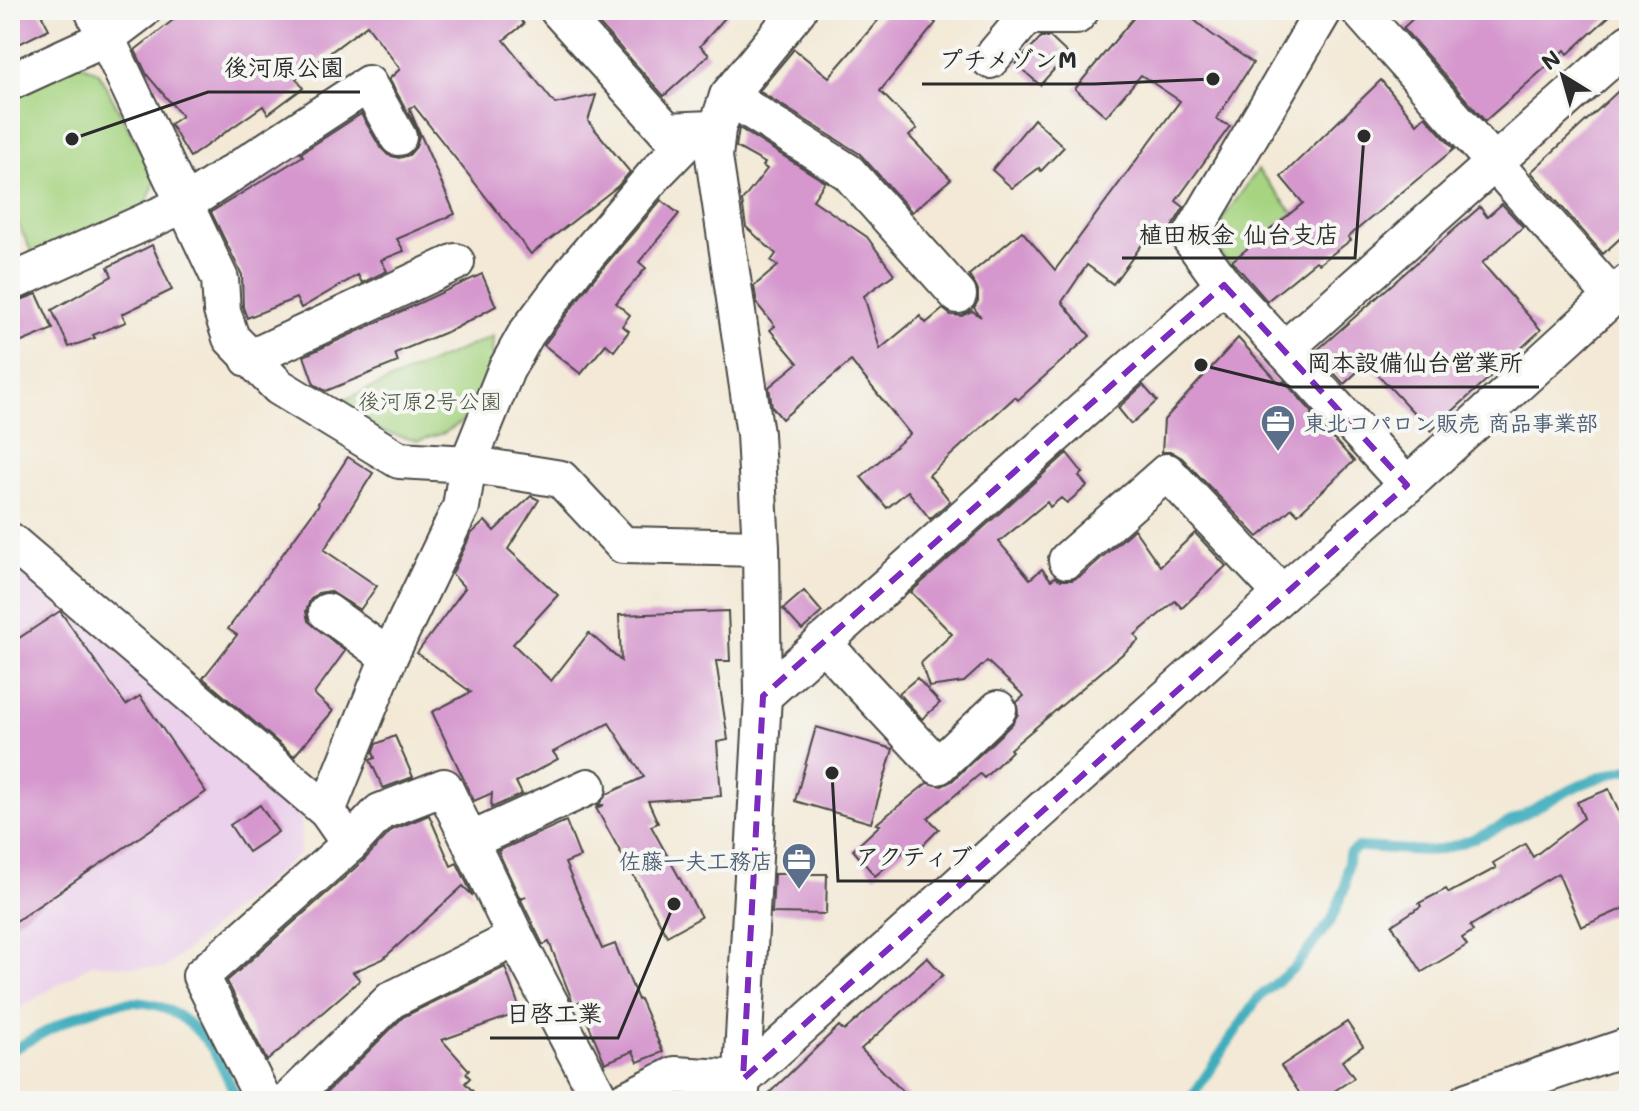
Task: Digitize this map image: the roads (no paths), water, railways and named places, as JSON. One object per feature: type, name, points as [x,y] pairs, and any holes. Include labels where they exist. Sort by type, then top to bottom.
[{"type":"street","points":[[10,82],[99,24],[143,10]]},
{"type":"street","points":[[558,10],[667,131],[715,118],[848,172],[958,295]]},
{"type":"street","points":[[327,811],[389,657],[461,507],[468,464],[506,370],[526,334],[575,269],[657,172],[715,118],[798,10]]},
{"type":"street","points":[[990,60],[1027,16],[1076,16],[1081,10]]},
{"type":"street","points":[[1324,10],[1190,238],[1224,285],[1407,485]]},
{"type":"street","points":[[742,1090],[1282,594],[1407,485],[1621,289],[1495,165],[1375,16]]},
{"type":"street","points":[[99,24],[220,279],[222,311],[231,338],[279,387],[399,460],[468,464],[561,479],[623,545],[761,548]]},
{"type":"street","points":[[1284,350],[1629,43]]},
{"type":"street","points":[[10,283],[185,204],[368,84],[398,137]]},
{"type":"street","points":[[715,118],[717,193],[755,434],[761,548],[763,696],[742,1090]]},
{"type":"street","points":[[249,359],[456,262]]},
{"type":"street","points":[[763,696],[1224,285]]},
{"type":"street","points":[[1067,560],[1167,472],[1282,594]]},
{"type":"street","points":[[10,541],[327,811],[350,844]]},
{"type":"street","points":[[327,612],[389,657]]},
{"type":"street","points":[[822,642],[938,766],[998,709]]},
{"type":"street","points":[[264,1101],[201,976],[350,844],[380,812],[444,787],[516,938],[601,1101]]},
{"type":"street","points":[[470,841],[588,787]]},
{"type":"street","points":[[288,1101],[391,1000],[516,938]]},
{"type":"street","points":[[1467,1101],[1629,1046]]},
{"type":"street","points":[[623,1101],[675,1075],[742,1090]]},
{"type":"waterway","points":[[1189,1101],[1258,998],[1295,967],[1331,921],[1345,888],[1349,854],[1358,847],[1430,851],[1462,843],[1580,785],[1629,769]]},
{"type":"waterway","points":[[10,1051],[62,1023],[113,1004],[138,1002],[163,1007],[187,1021],[210,1046],[238,1101]]},
{"type":"place","name":"プチメゾンM","points":[[1213,79]]},
{"type":"place","name":"植田板金 仙台支店","points":[[1364,136]]},
{"type":"place","name":"後河原公園","points":[[72,139]]},
{"type":"place","name":"岡本設備仙台営業所","points":[[1201,365]]},
{"type":"place","name":"東北コパロン販売 商品事業部","points":[[1278,453]]},
{"type":"place","name":"アクティブ","points":[[832,773]]},
{"type":"place","name":"佐藤一夫工務店","points":[[799,891]]},
{"type":"place","name":"日啓工業","points":[[674,904]]},
{"type":"park label","name":"後河原2号公園","points":[[430,400]]}]
